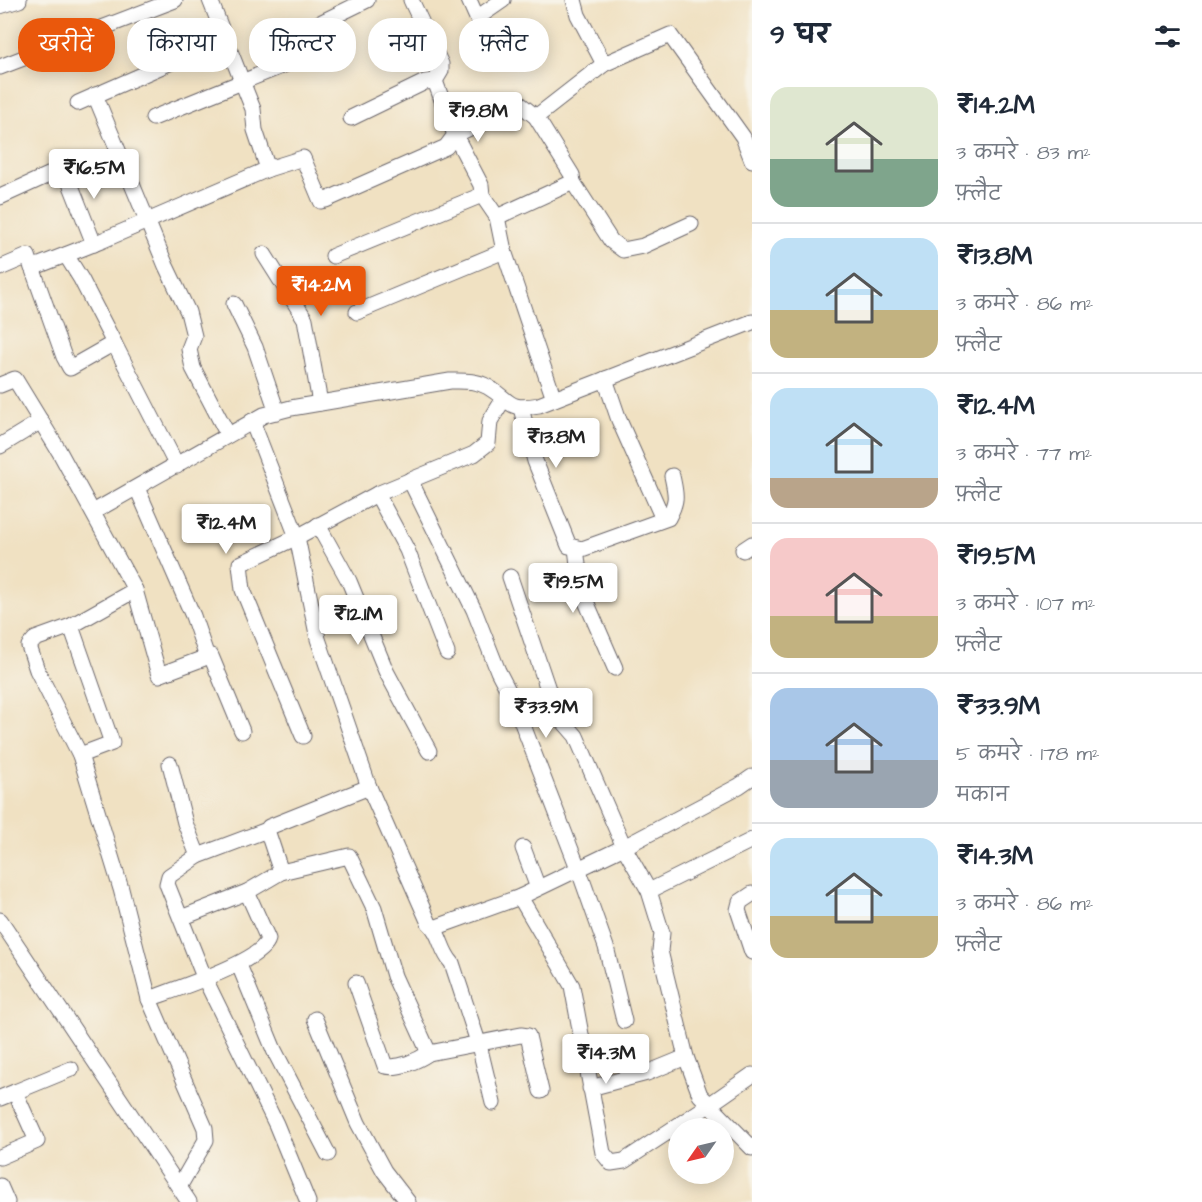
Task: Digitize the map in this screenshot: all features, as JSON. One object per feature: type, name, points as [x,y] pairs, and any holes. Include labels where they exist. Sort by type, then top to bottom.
[{"type":"street","points":[[0,6],[19,0]]},
{"type":"street","points":[[0,67],[175,0]]},
{"type":"street","points":[[210,0],[217,18]]},
{"type":"street","points":[[153,118],[321,50],[318,24],[367,0]]},
{"type":"street","points":[[411,0],[441,64],[441,72],[435,81]]},
{"type":"street","points":[[469,0],[477,18],[503,0]]},
{"type":"street","points":[[574,0],[578,15],[604,64]]},
{"type":"street","points":[[536,117],[604,64],[670,36],[743,137],[752,160]]},
{"type":"street","points":[[237,69],[252,109],[255,130],[268,169]]},
{"type":"street","points":[[78,103],[148,72]]},
{"type":"street","points":[[351,118],[425,82],[435,81]]},
{"type":"street","points":[[435,81],[455,135],[481,185],[482,195],[497,217],[504,251],[554,399]]},
{"type":"street","points":[[95,95],[166,266],[188,312],[194,336],[189,349],[193,368],[228,435]]},
{"type":"street","points":[[32,268],[94,244],[268,169],[303,158],[321,201],[326,200],[446,147],[455,135],[520,104],[536,117],[572,175],[573,182],[611,241],[623,250],[643,246],[691,224]]},
{"type":"street","points":[[0,197],[77,162],[102,160],[120,155]]},
{"type":"street","points":[[64,168],[94,244]]},
{"type":"street","points":[[497,217],[573,182]]},
{"type":"street","points":[[333,256],[482,195]]},
{"type":"street","points":[[357,312],[504,251]]},
{"type":"street","points":[[264,254],[305,319],[320,403]]},
{"type":"street","points":[[66,255],[81,279],[177,466]]},
{"type":"street","points":[[0,268],[28,256],[70,368],[114,343]]},
{"type":"street","points":[[234,304],[255,347],[277,412]]},
{"type":"street","points":[[93,512],[264,415],[450,381],[471,381],[488,387],[503,400],[521,408],[554,399],[752,322]]},
{"type":"street","points":[[0,385],[15,379],[93,512],[135,590],[159,675],[211,656],[242,731]]},
{"type":"street","points":[[605,379],[619,420],[663,519]]},
{"type":"street","points":[[303,736],[243,590],[240,564],[297,537],[377,494],[474,454],[485,447],[490,437],[490,421],[503,400]]},
{"type":"street","points":[[521,408],[535,461],[568,546],[582,549],[668,518],[677,496],[672,476]]},
{"type":"street","points":[[0,446],[41,421]]},
{"type":"street","points":[[252,421],[297,537],[318,639],[369,787],[429,923],[434,928],[444,955],[452,963],[479,1045],[493,1103]]},
{"type":"street","points":[[410,480],[474,610],[498,671],[514,702],[606,947],[624,1021]]},
{"type":"street","points":[[137,489],[189,606],[207,657]]},
{"type":"street","points":[[377,494],[407,550],[447,653]]},
{"type":"street","points":[[318,525],[349,581],[386,671],[429,751]]},
{"type":"street","points":[[576,548],[581,590],[615,668]]},
{"type":"street","points":[[510,577],[556,712],[576,736],[624,847],[648,891],[662,933],[660,951],[686,1057],[700,1095],[752,1148]]},
{"type":"street","points":[[135,590],[71,627],[35,639],[29,646],[38,670],[80,755],[121,889],[149,999],[205,1128],[206,1140],[179,1187]]},
{"type":"street","points":[[71,627],[112,743],[80,755]]},
{"type":"street","points":[[170,764],[185,824],[198,856]]},
{"type":"street","points":[[434,928],[520,897],[624,847],[752,777]]},
{"type":"street","points":[[308,1202],[276,1124],[204,977],[167,884],[169,876],[198,856],[369,787]]},
{"type":"street","points":[[267,830],[281,872]]},
{"type":"street","points":[[648,891],[750,847]]},
{"type":"street","points":[[523,848],[538,888]]},
{"type":"street","points":[[181,918],[247,892],[281,872],[349,856],[374,908],[394,975],[429,1053]]},
{"type":"street","points":[[149,999],[238,965],[263,948],[268,939],[247,892]]},
{"type":"street","points":[[752,894],[740,902],[738,910],[752,952]]},
{"type":"street","points":[[520,897],[572,986],[603,1154],[611,1163],[624,1161],[752,1075]]},
{"type":"street","points":[[0,920],[189,1202]]},
{"type":"street","points":[[238,965],[274,1050],[328,1154]]},
{"type":"street","points":[[356,982],[385,1066],[392,1067],[419,1060],[429,1053],[521,1035],[528,1036],[541,1091]]},
{"type":"street","points":[[315,1018],[358,1122],[384,1171],[408,1202]]},
{"type":"street","points":[[590,1088],[646,1073],[686,1057]]},
{"type":"street","points":[[0,1098],[71,1069]]},
{"type":"street","points":[[0,1157],[37,1141],[15,1092]]},
{"type":"street","points":[[0,1186],[7,1202]]}]
